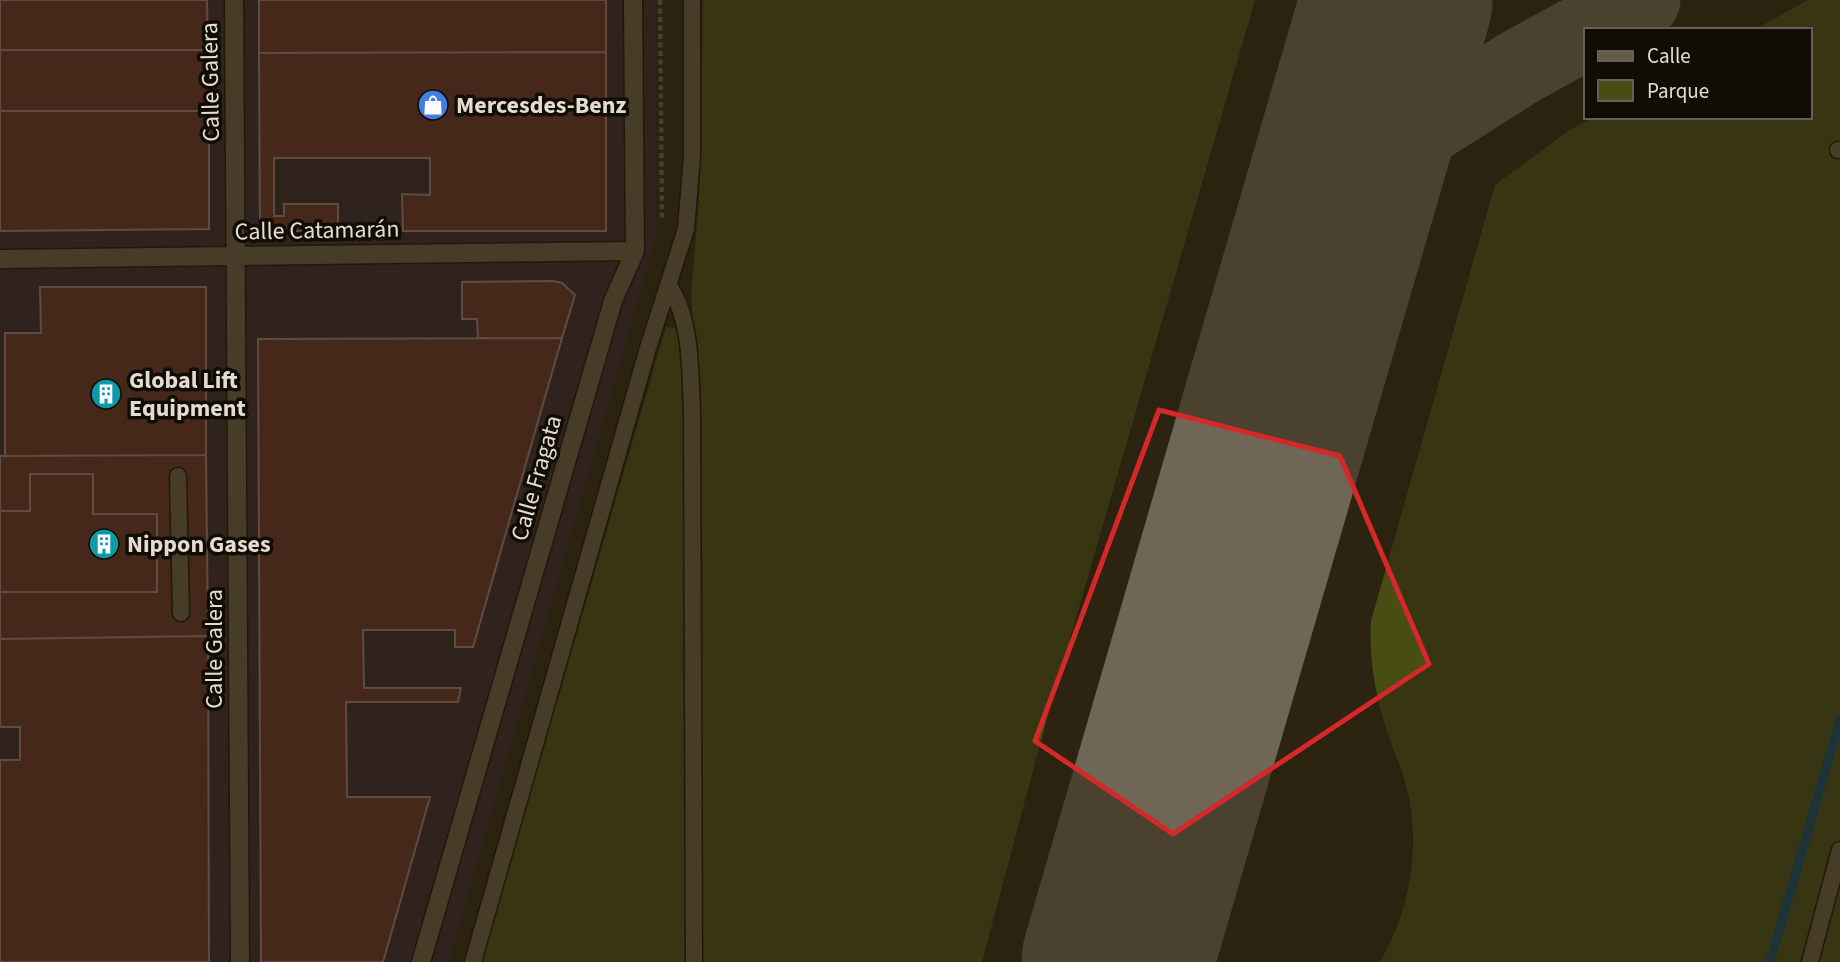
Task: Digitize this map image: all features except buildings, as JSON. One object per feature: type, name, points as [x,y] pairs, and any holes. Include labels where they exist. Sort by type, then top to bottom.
[{"type":"street","name":"Calle Galera","points":[[234,0],[240,962]]},
{"type":"street","name":"Calle Fragata","points":[[421,962],[613,301],[635,251],[633,0]]},
{"type":"street","name":"Calle Catamarán","points":[[0,259],[635,251]]},
{"type":"lane","points":[[473,962],[648,348],[686,229],[691,199],[692,0]]},
{"type":"lane","points":[[669,286],[683,315],[692,411],[694,962]]},
{"type":"lane","points":[[178,476],[181,613]]},
{"type":"lane","points":[[1810,962],[1840,850]]},
{"type":"highlighted area","points":[[1159,410],[1340,456],[1429,664],[1173,834],[1035,741]]},
{"type":"shaded area","points":[[0,0],[655,0],[656,236],[449,962],[0,962]]},
{"type":"green space","points":[[703,0],[1255,0],[1047,718],[982,962],[699,962],[697,372],[691,296],[699,200]]},
{"type":"green space","points":[[1808,0],[1840,0],[1840,962],[1380,962],[1398,925],[1404,905],[1413,844],[1408,794],[1376,691],[1371,621],[1495,185],[1568,131],[1590,119],[1812,119],[1812,28],[1758,28]]},
{"type":"green space","points":[[666,327],[677,328],[687,412],[684,511],[688,698],[686,962],[481,962]]},
{"type":"waterway","points":[[1770,962],[1840,720]]},
{"type":"taxiway","points":[[1592,28],[1642,0]]},
{"type":"taxiway","points":[[1345,178],[1520,67],[1584,32]]},
{"type":"runway","points":[[1117,962],[1397,0]]},
{"type":"place","name":"Mercesdes-Benz","points":[[433,105]]},
{"type":"place","name":"Global Lift Equipment","points":[[106,394]]},
{"type":"place","name":"Nippon Gases","points":[[104,544]]}]
